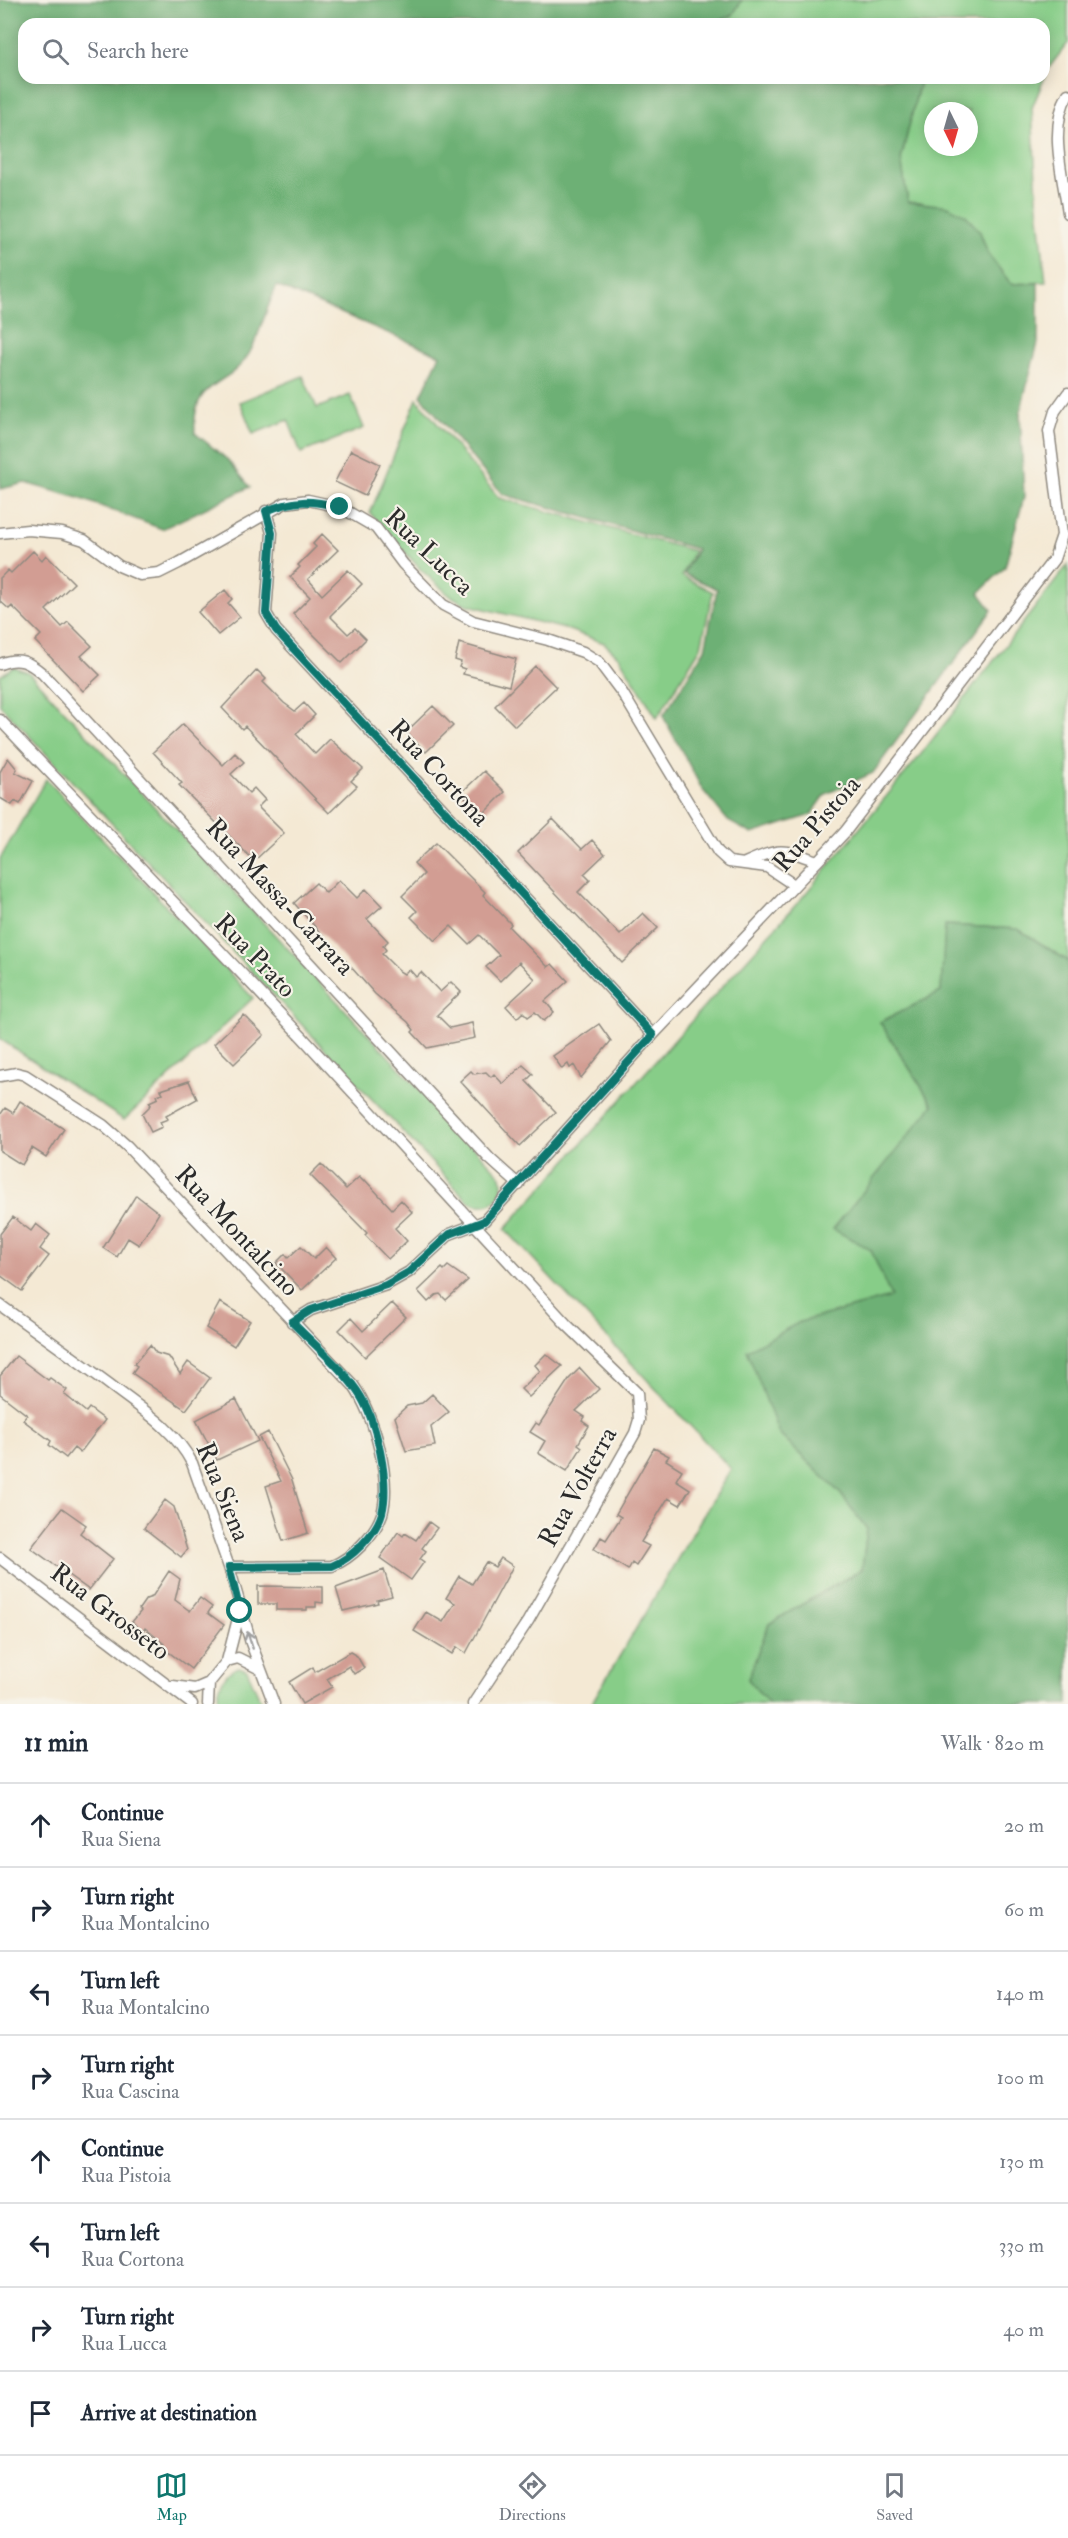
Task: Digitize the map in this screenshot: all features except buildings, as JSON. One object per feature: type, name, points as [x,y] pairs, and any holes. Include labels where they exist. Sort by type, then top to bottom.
[{"type":"street","points":[[1068,94],[1059,112],[1058,132],[1068,213]]},
{"type":"street","name":"Rua Pistoia","points":[[292,1322],[311,1310],[386,1285],[409,1272],[450,1234],[484,1221],[653,1035],[845,832],[1054,559],[1062,535],[1049,432],[1055,411],[1068,393]]},
{"type":"street","name":"Rua Lucca","points":[[0,533],[28,530],[62,533],[84,540],[119,566],[140,575],[159,573],[266,511],[285,503],[308,500],[340,507],[376,528],[403,564],[443,605],[473,621],[548,640],[593,657],[611,674],[713,846],[729,862],[767,867],[794,885]]},
{"type":"street","name":"Rua Cortona","points":[[266,511],[272,533],[266,613],[276,630],[653,1035]]},
{"type":"street","name":"Rua Massa-Carrara","points":[[0,664],[18,659],[29,662],[43,674],[489,1158],[519,1185]]},
{"type":"street","name":"Rua Prato","points":[[0,720],[302,1037],[474,1225]]},
{"type":"street","points":[[742,865],[771,851],[788,851],[817,861]]},
{"type":"street","name":"Rua Montalcino","points":[[0,1076],[17,1073],[26,1075],[103,1125],[127,1146],[353,1385],[371,1416],[379,1448],[383,1491],[381,1516],[346,1561],[332,1566],[229,1567]]},
{"type":"street","name":"Rua Volterra","points":[[472,1704],[528,1621],[636,1433],[639,1420],[637,1393],[566,1324],[474,1225]]},
{"type":"street","name":"Rua Siena","points":[[0,1305],[134,1403],[174,1436],[192,1463],[229,1567],[240,1611],[274,1704]]},
{"type":"street","name":"Rua Grosseto","points":[[0,1558],[192,1704]]},
{"type":"street","points":[[169,1685],[189,1689],[209,1683],[227,1661],[240,1611]]},
{"type":"street","points":[[227,1661],[238,1658],[260,1669]]},
{"type":"street","points":[[208,1704],[209,1683]]},
{"type":"green space","points":[[0,0],[742,0],[732,16],[726,18],[18,18],[18,84],[919,84],[901,159],[908,202],[948,206],[966,215],[980,232],[988,254],[1011,284],[1038,283],[1038,343],[1020,412],[1024,497],[1005,567],[979,593],[992,610],[873,773],[826,794],[811,815],[752,834],[728,821],[702,789],[663,716],[705,649],[717,589],[684,574],[697,549],[502,494],[421,396],[440,355],[277,286],[249,354],[231,373],[205,393],[195,415],[195,433],[228,460],[250,487],[162,529],[79,498],[25,483],[0,489]]},
{"type":"green space","points":[[742,0],[1068,0],[1068,43],[1050,66],[1050,18],[726,18],[732,16]]},
{"type":"green space","points":[[919,84],[1042,84],[1032,108],[1037,197],[1046,282],[1011,284],[988,254],[980,232],[948,206],[908,202],[901,160]]},
{"type":"green space","points":[[303,376],[317,408],[350,395],[364,428],[301,453],[288,420],[253,434],[240,402]]},
{"type":"green space","points":[[417,399],[499,498],[694,551],[682,576],[713,592],[701,647],[657,718],[620,658],[604,643],[569,630],[465,604],[449,595],[421,570],[370,513]]},
{"type":"green space","points":[[1068,565],[1068,961],[1018,929],[946,925],[941,992],[880,1022],[933,1105],[871,1250],[891,1297],[800,1322],[779,1434],[840,1493],[867,1529],[862,1569],[769,1624],[748,1679],[769,1704],[591,1704],[731,1469],[505,1229],[801,899],[918,758]]},
{"type":"green space","points":[[13,667],[28,672],[501,1176],[501,1191],[495,1201],[484,1205],[469,1202],[0,705],[0,676]]},
{"type":"green space","points":[[46,779],[253,998],[124,1120],[0,1039],[0,859]]},
{"type":"green space","points":[[945,925],[1018,929],[1068,961],[1068,1704],[769,1704],[748,1679],[769,1624],[862,1569],[867,1529],[840,1493],[779,1434],[747,1350],[800,1322],[891,1297],[871,1250],[833,1229],[933,1105],[880,1022],[941,992]]},
{"type":"green space","points":[[239,1667],[247,1670],[262,1704],[218,1704],[218,1693],[222,1682],[229,1672]]},
{"type":"route","points":[[240,1611],[229,1567],[332,1566],[346,1561],[381,1516],[384,1502],[379,1448],[371,1416],[361,1396],[292,1322],[311,1310],[386,1285],[409,1272],[450,1234],[484,1221],[501,1206],[653,1035],[276,630],[266,613],[265,593],[272,533],[266,511],[285,503],[308,500],[340,507]]}]
